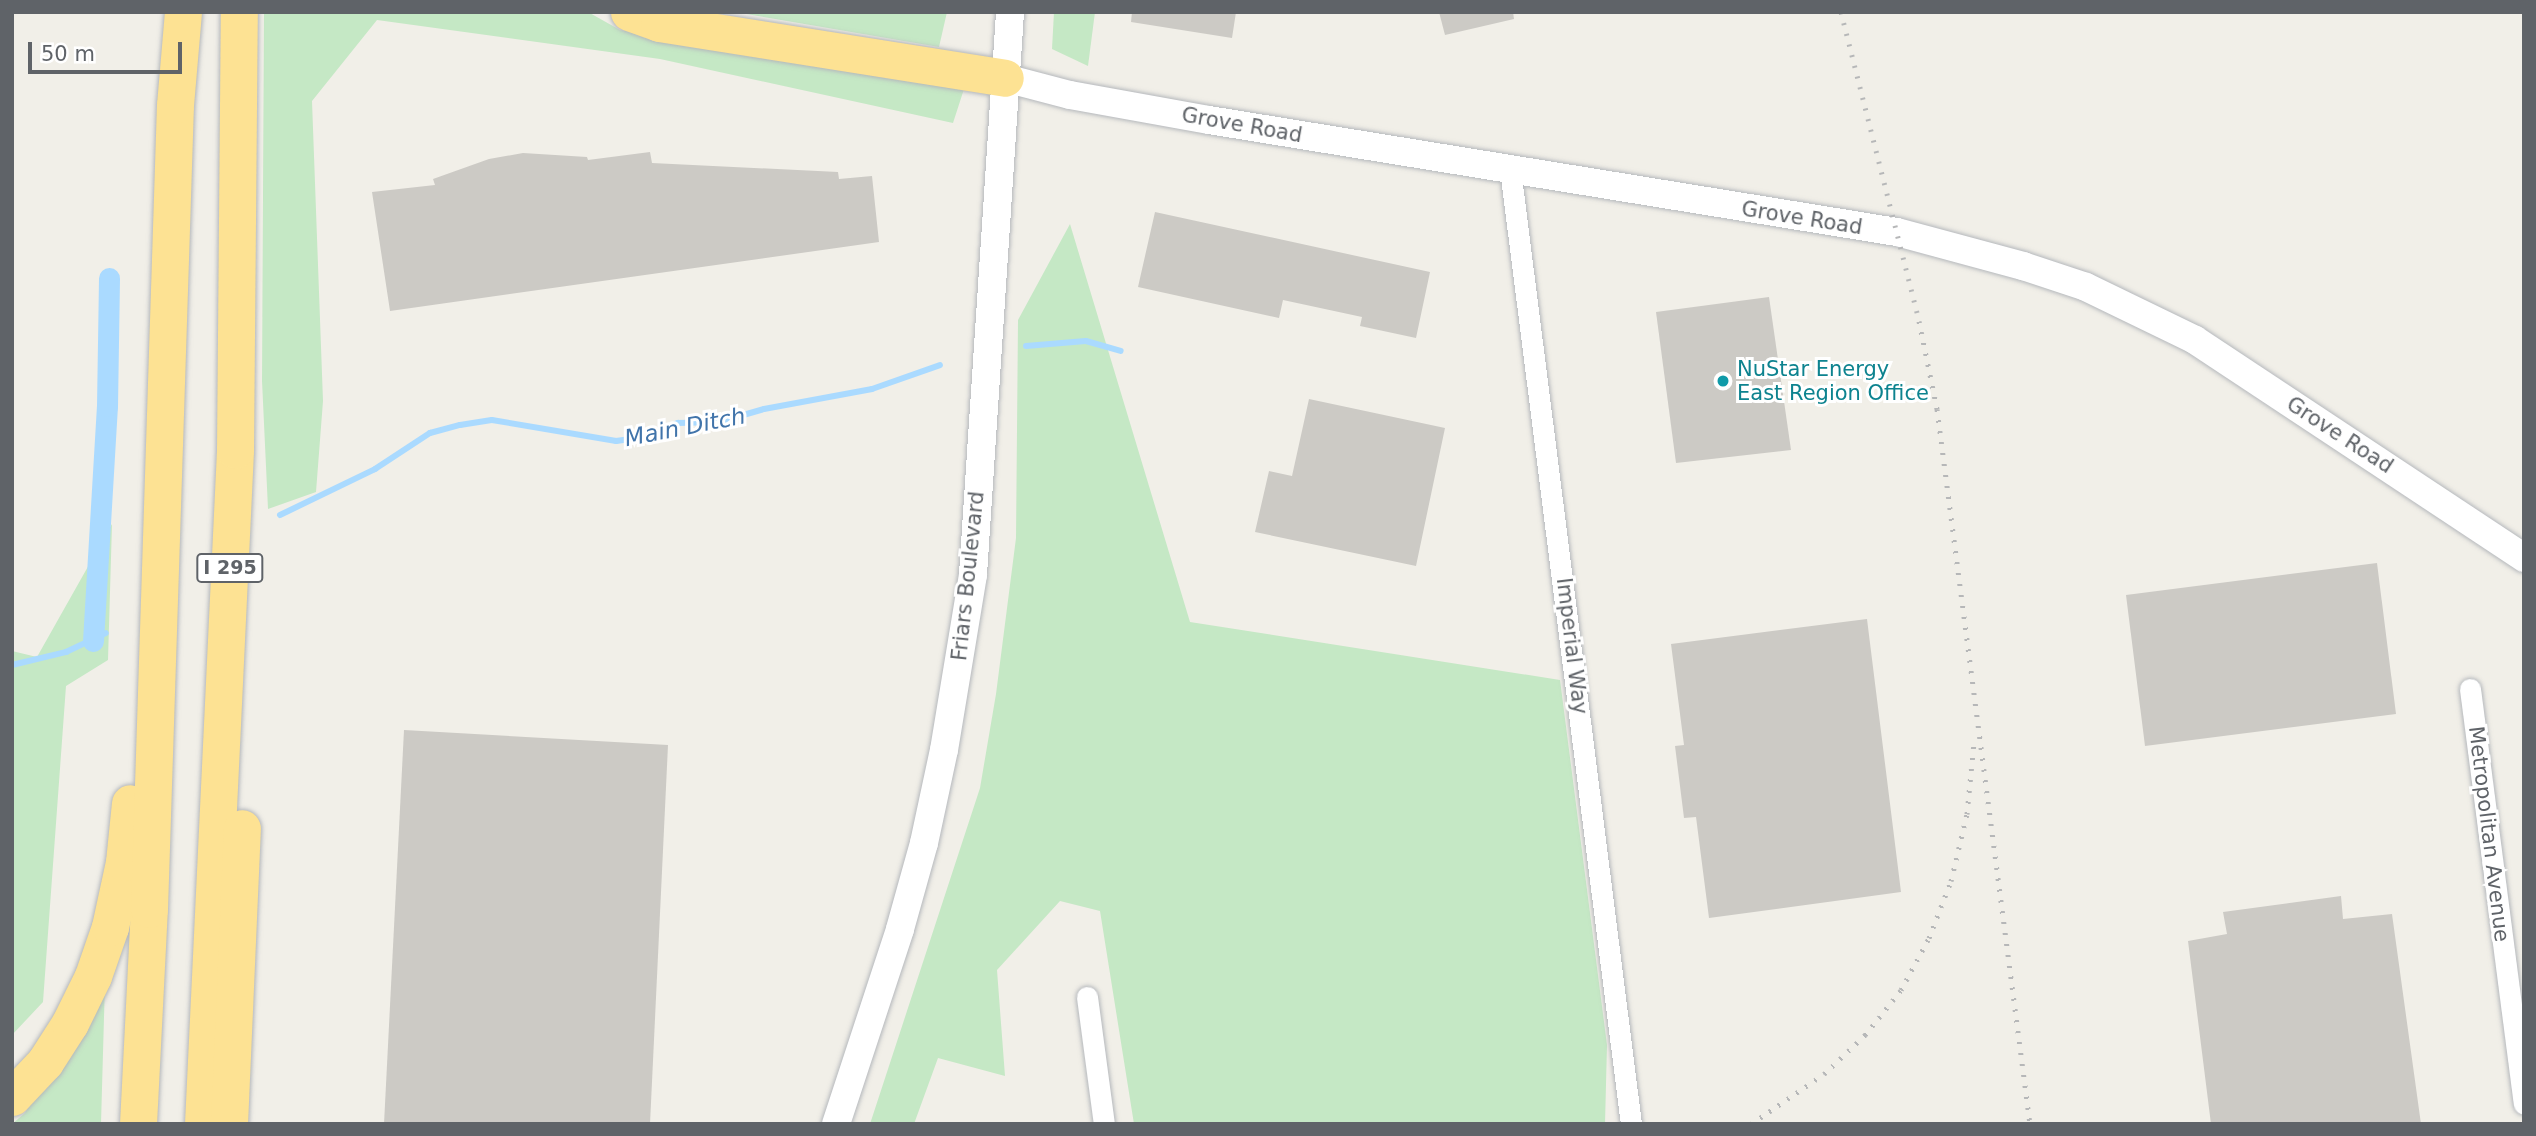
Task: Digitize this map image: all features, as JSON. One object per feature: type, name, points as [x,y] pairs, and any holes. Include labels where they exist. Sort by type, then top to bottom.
[{"type":"highway","points":[[138,1124],[150,881],[175,105],[183,12]]},
{"type":"highway","name":"I 295","points":[[203,1124],[235,436],[239,12]]},
{"type":"highway","points":[[629,12],[659,23],[1006,78]]},
{"type":"highway","points":[[12,1097],[45,1062],[70,1023],[93,976],[110,927],[124,862],[133,781],[149,245],[175,105]]},
{"type":"highway","points":[[229,586],[248,665],[229,1124]]},
{"type":"main road","name":"Friars Boulevard","points":[[835,1124],[920,855],[951,713],[973,574],[1010,12]]},
{"type":"main road","name":"Grove Road","points":[[1006,78],[1070,95],[1897,232],[1972,251],[2085,287],[2195,340],[2521,551]]},
{"type":"street","name":"Imperial Way","points":[[1510,169],[1631,1124]]},
{"type":"street","name":"Metropolitan Avenue","points":[[2470,689],[2524,1103]]},
{"type":"street","points":[[1087,997],[1104,1124]]},
{"type":"green space","points":[[264,12],[588,12],[620,30],[964,89],[953,123],[660,59],[377,20],[312,101],[323,401],[316,492],[268,509],[262,381]]},
{"type":"green space","points":[[735,12],[947,12],[939,47]]},
{"type":"green space","points":[[1054,12],[1095,12],[1088,66],[1052,49]]},
{"type":"green space","points":[[1070,224],[1190,622],[1560,680],[1607,1045],[1605,1124],[1134,1124],[1100,911],[1060,901],[997,970],[1005,1076],[938,1058],[914,1124],[870,1124],[980,788],[996,694],[1016,538],[1018,320]]},
{"type":"green space","points":[[112,524],[108,660],[66,686],[43,1002],[12,1035],[12,651],[37,657]]},
{"type":"green space","points":[[105,982],[101,1124],[12,1124],[25,1113]]},
{"type":"building","points":[[1132,12],[1236,12],[1232,38],[1131,22]]},
{"type":"building","points":[[1439,12],[1513,12],[1514,19],[1445,35]]},
{"type":"building","points":[[650,152],[652,163],[838,172],[839,179],[872,176],[879,242],[390,311],[372,192],[435,185],[433,179],[489,159],[523,153],[587,157],[588,160]]},
{"type":"building","points":[[1155,212],[1430,272],[1416,338],[1360,326],[1362,317],[1283,300],[1279,318],[1138,287]]},
{"type":"building","name":"NuStar Energy East Region Office","points":[[1769,297],[1791,450],[1676,463],[1656,312]]},
{"type":"building","points":[[1309,399],[1445,428],[1416,566],[1255,532],[1269,471],[1292,476]]},
{"type":"building","points":[[2377,563],[2396,714],[2145,746],[2126,595]]},
{"type":"building","points":[[1867,619],[1901,892],[1709,918],[1696,817],[1684,818],[1675,746],[1684,745],[1671,644]]},
{"type":"building","points":[[404,730],[668,745],[650,1124],[384,1124]]},
{"type":"building","points":[[2341,896],[2343,919],[2392,914],[2421,1124],[2211,1124],[2188,941],[2227,934],[2223,912]]},
{"type":"waterway","points":[[93,641],[107,406],[109,278]]},
{"type":"waterway","name":"Main Ditch","points":[[1026,346],[1086,341],[1121,351]]},
{"type":"waterway","name":"Main Ditch","points":[[280,515],[375,469],[430,433],[460,425],[492,420],[616,441],[638,438],[678,423],[719,422],[764,409],[872,389],[940,365]]},
{"type":"waterway","name":"Main Ditch","points":[[12,665],[66,652],[106,633]]},
{"type":"railway","points":[[1841,12],[1919,321],[1937,409],[2030,1124]]},
{"type":"railway","points":[[1751,1124],[1824,1074],[1865,1035],[1901,990],[1929,938],[1951,881],[1967,814],[1974,743]]},
{"type":"place","name":"NuStar Energy East Region Office","points":[[1723,381]]}]
